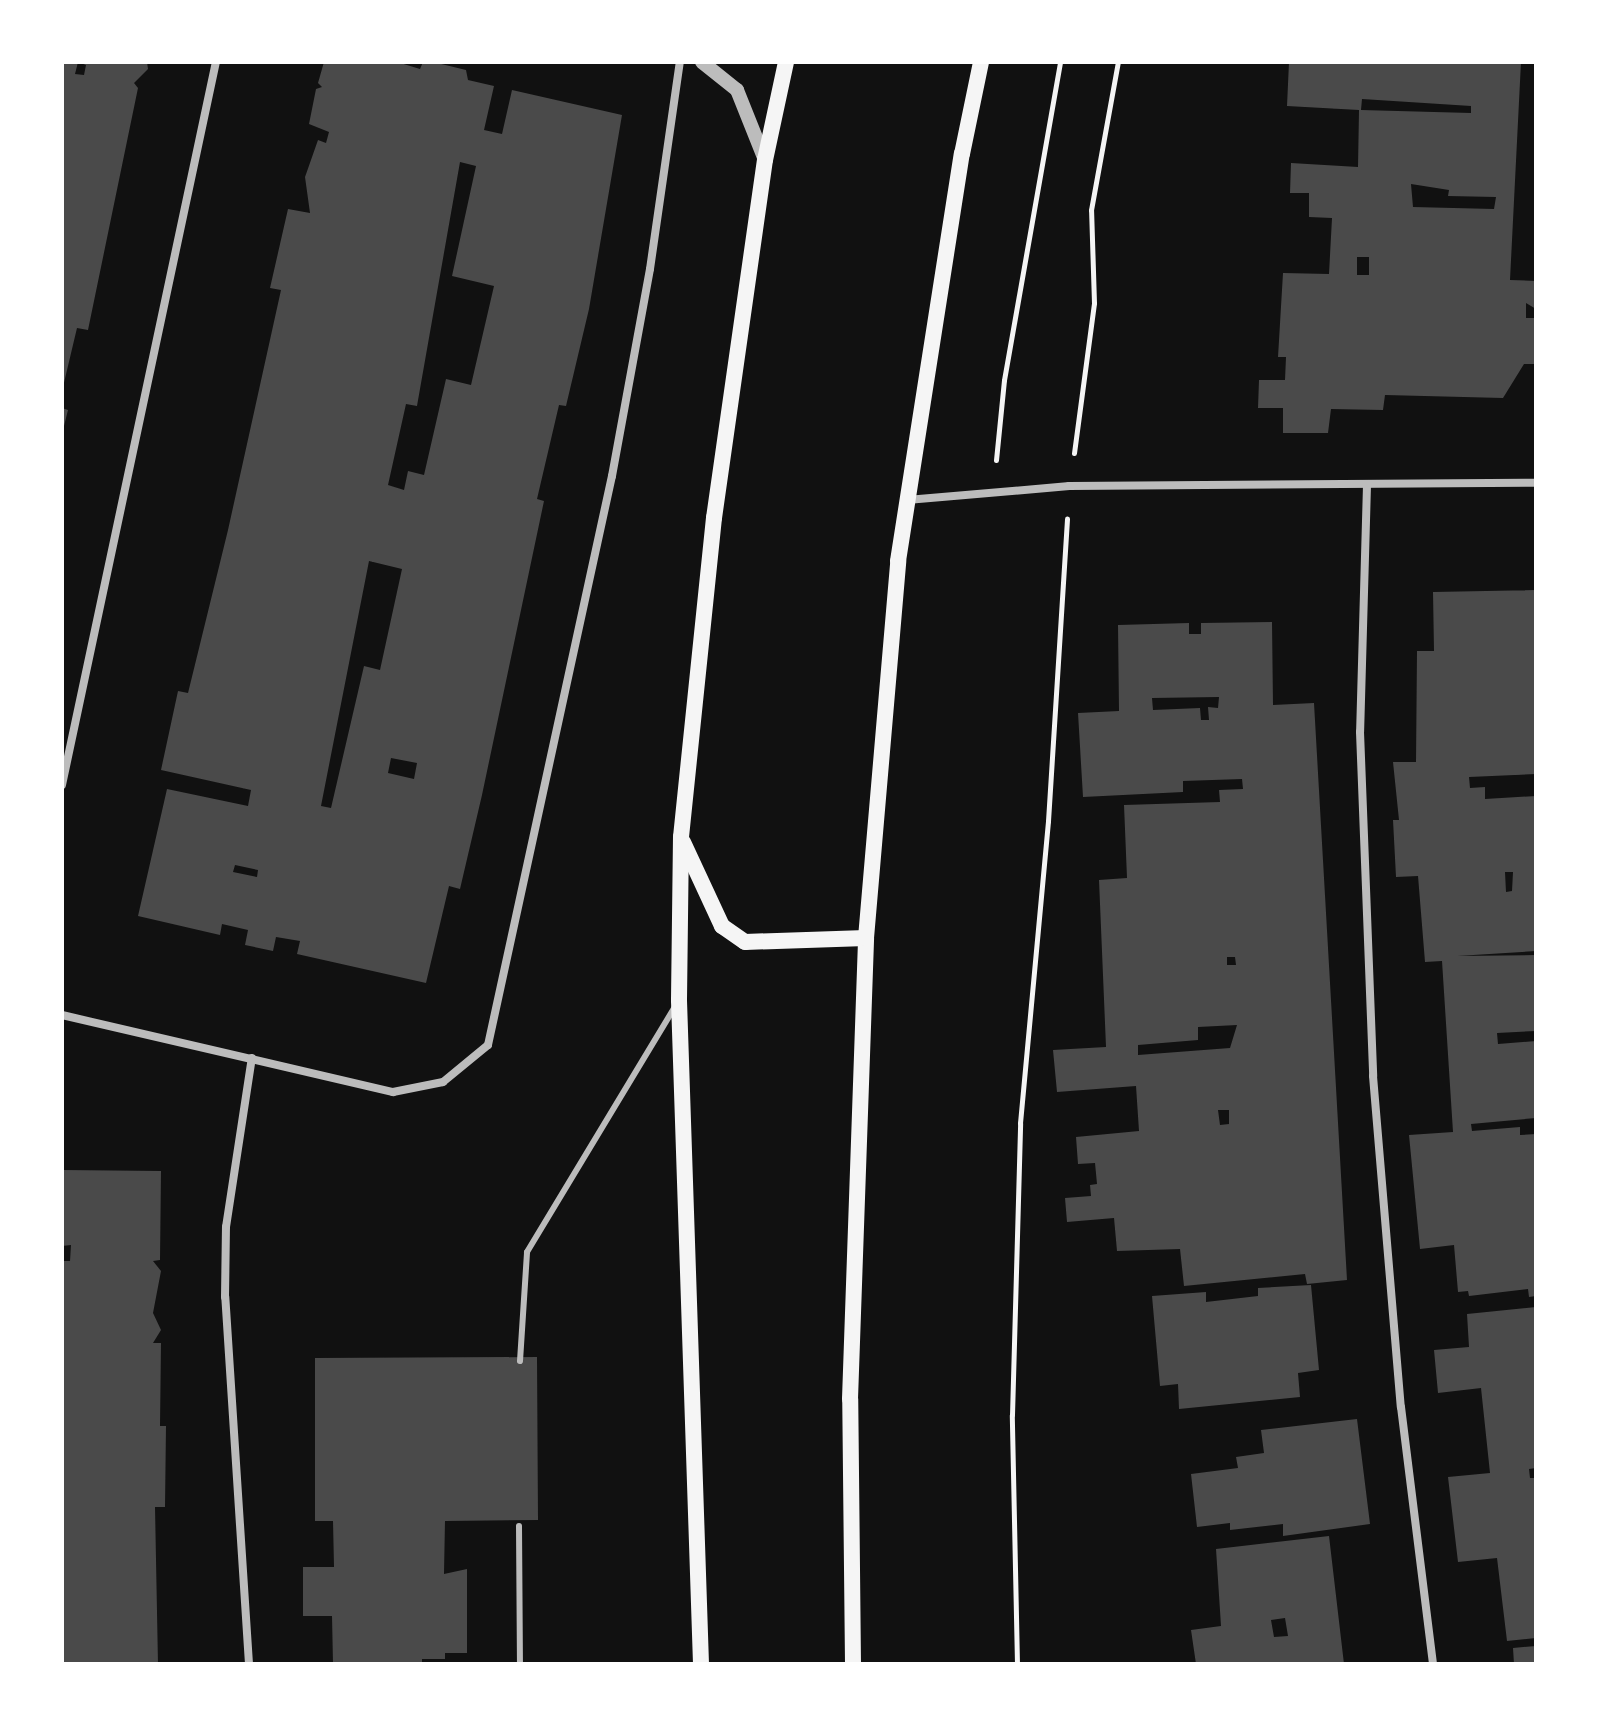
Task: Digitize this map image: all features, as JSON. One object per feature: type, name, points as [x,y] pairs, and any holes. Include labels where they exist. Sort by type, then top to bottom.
[{"type":"main road","points":[[701,1664],[679,1000],[681,837],[714,518],[765,160],[786,62]]},
{"type":"main road","points":[[853,1664],[850,1399],[866,938],[907,500],[962,154],[981,62]]},
{"type":"main road","points":[[681,837],[722,926],[745,942],[866,938]]},
{"type":"street","points":[[62,785],[216,62]]},
{"type":"street","points":[[62,1015],[252,1058],[353,1085],[406,1091],[443,1082],[488,1045],[612,476],[650,269],[680,62]]},
{"type":"street","points":[[702,62],[737,90],[765,160]]},
{"type":"street","points":[[907,500],[1069,486],[1536,483]]},
{"type":"street","points":[[1367,485],[1360,732],[1373,1076],[1401,1407],[1433,1664]]},
{"type":"street","points":[[249,1664],[225,1297],[226,1227],[252,1058]]},
{"type":"lane","points":[[520,1361],[527,1252],[679,1000]]},
{"type":"lane","points":[[519,1526],[520,1664]]},
{"type":"path","points":[[994,492],[1004,380],[1060,62]]},
{"type":"path","points":[[1017,1664],[1012,1415],[1020,1123],[1048,821],[1069,486],[1094,303],[1091,210],[1118,62]]},
{"type":"building","points":[[62,62],[78,62],[147,62],[148,69],[134,83],[138,88],[88,330],[77,328],[63,387]],"holes":[[[78,62],[86,65],[84,75],[75,74]]]},
{"type":"building","points":[[324,62],[397,62],[420,69],[423,62],[433,62],[466,70],[468,80],[494,86],[484,130],[502,134],[512,90],[622,115],[589,309],[566,406],[559,405],[537,499],[544,501],[482,795],[460,889],[449,886],[426,983],[297,954],[300,941],[276,937],[273,951],[245,945],[248,930],[222,924],[220,935],[138,916],[167,789],[248,806],[251,790],[161,770],[178,691],[188,693],[228,530],[281,290],[270,288],[288,209],[310,213],[305,177],[318,140],[326,143],[329,132],[309,124],[316,89],[322,87],[318,83]],"holes":[[[460,162],[476,166],[452,276],[494,286],[471,385],[446,379],[424,475],[408,471],[404,490],[388,485],[406,404],[417,406]],[[369,561],[402,569],[380,670],[364,666],[331,808],[321,806]],[[391,758],[417,763],[414,779],[388,773]],[[235,865],[258,870],[257,877],[233,872]]]},
{"type":"building","points":[[1289,62],[1521,62],[1510,280],[1536,281],[1536,309],[1526,303],[1526,318],[1536,318],[1536,364],[1524,364],[1503,398],[1385,395],[1383,410],[1331,409],[1328,433],[1283,433],[1283,408],[1258,408],[1259,380],[1285,380],[1286,357],[1278,357],[1283,273],[1329,274],[1332,218],[1309,217],[1309,193],[1290,193],[1291,163],[1358,167],[1359,110],[1287,106]],"holes":[[[1362,99],[1471,106],[1471,113],[1361,110]],[[1411,184],[1449,190],[1448,196],[1496,197],[1494,209],[1413,207]],[[1357,257],[1369,257],[1369,275],[1357,275]]]},
{"type":"building","points":[[62,408],[68,410],[63,430],[62,429]]},
{"type":"building","points":[[1536,590],[1536,774],[1469,777],[1470,788],[1485,787],[1485,799],[1536,796],[1536,951],[1457,956],[1536,955],[1536,1031],[1497,1033],[1498,1044],[1536,1041],[1536,1118],[1471,1124],[1472,1131],[1520,1127],[1520,1135],[1536,1134],[1536,1296],[1529,1297],[1528,1289],[1469,1296],[1468,1291],[1458,1292],[1454,1245],[1420,1249],[1409,1135],[1453,1132],[1442,961],[1425,962],[1418,876],[1396,877],[1393,820],[1399,820],[1393,762],[1416,762],[1417,651],[1434,651],[1433,592]],"holes":[[[1505,872],[1513,872],[1512,891],[1506,892]]]},
{"type":"building","points":[[1272,622],[1273,705],[1314,703],[1347,1280],[1307,1284],[1305,1274],[1184,1286],[1180,1249],[1117,1251],[1114,1218],[1067,1222],[1065,1198],[1091,1196],[1090,1185],[1097,1184],[1095,1163],[1078,1164],[1076,1137],[1139,1131],[1136,1086],[1057,1092],[1053,1050],[1106,1047],[1099,880],[1127,878],[1124,805],[1220,802],[1219,790],[1243,789],[1242,779],[1183,781],[1183,792],[1083,797],[1078,713],[1119,711],[1118,625],[1189,623],[1189,634],[1201,634],[1201,623]],"holes":[[[1219,697],[1218,708],[1208,707],[1209,720],[1201,720],[1200,708],[1153,710],[1152,698]],[[1227,957],[1235,957],[1236,965],[1227,965]],[[1237,1025],[1230,1048],[1138,1055],[1138,1045],[1198,1040],[1198,1027]],[[1218,1110],[1229,1110],[1229,1124],[1220,1125]]]},
{"type":"building","points":[[62,1170],[161,1171],[160,1260],[153,1261],[161,1271],[153,1313],[161,1330],[153,1343],[161,1343],[160,1426],[166,1426],[165,1507],[155,1507],[158,1664],[62,1664],[62,1261],[70,1261],[71,1245],[62,1246]]},
{"type":"building","points":[[1311,1285],[1319,1370],[1298,1373],[1300,1397],[1179,1409],[1178,1384],[1160,1386],[1152,1296],[1206,1292],[1206,1302],[1258,1296],[1258,1288]]},
{"type":"building","points":[[1536,1307],[1536,1468],[1529,1469],[1530,1478],[1536,1478],[1536,1638],[1507,1641],[1497,1558],[1458,1562],[1448,1477],[1490,1473],[1481,1388],[1438,1393],[1434,1350],[1469,1347],[1467,1314]]},
{"type":"building","points":[[537,1357],[538,1520],[445,1521],[444,1574],[467,1569],[467,1653],[445,1653],[445,1659],[422,1659],[422,1664],[333,1664],[332,1616],[303,1616],[303,1567],[334,1567],[333,1521],[315,1521],[315,1358]]},
{"type":"building","points":[[1357,1419],[1370,1524],[1283,1536],[1283,1524],[1230,1530],[1230,1523],[1197,1527],[1191,1474],[1238,1468],[1236,1457],[1264,1453],[1261,1430]]},
{"type":"building","points":[[1329,1536],[1344,1664],[1196,1664],[1191,1630],[1221,1626],[1216,1549]],"holes":[[[1285,1618],[1288,1636],[1274,1637],[1271,1620]]]},
{"type":"building","points":[[1536,1646],[1536,1664],[1514,1664],[1513,1648]]}]
